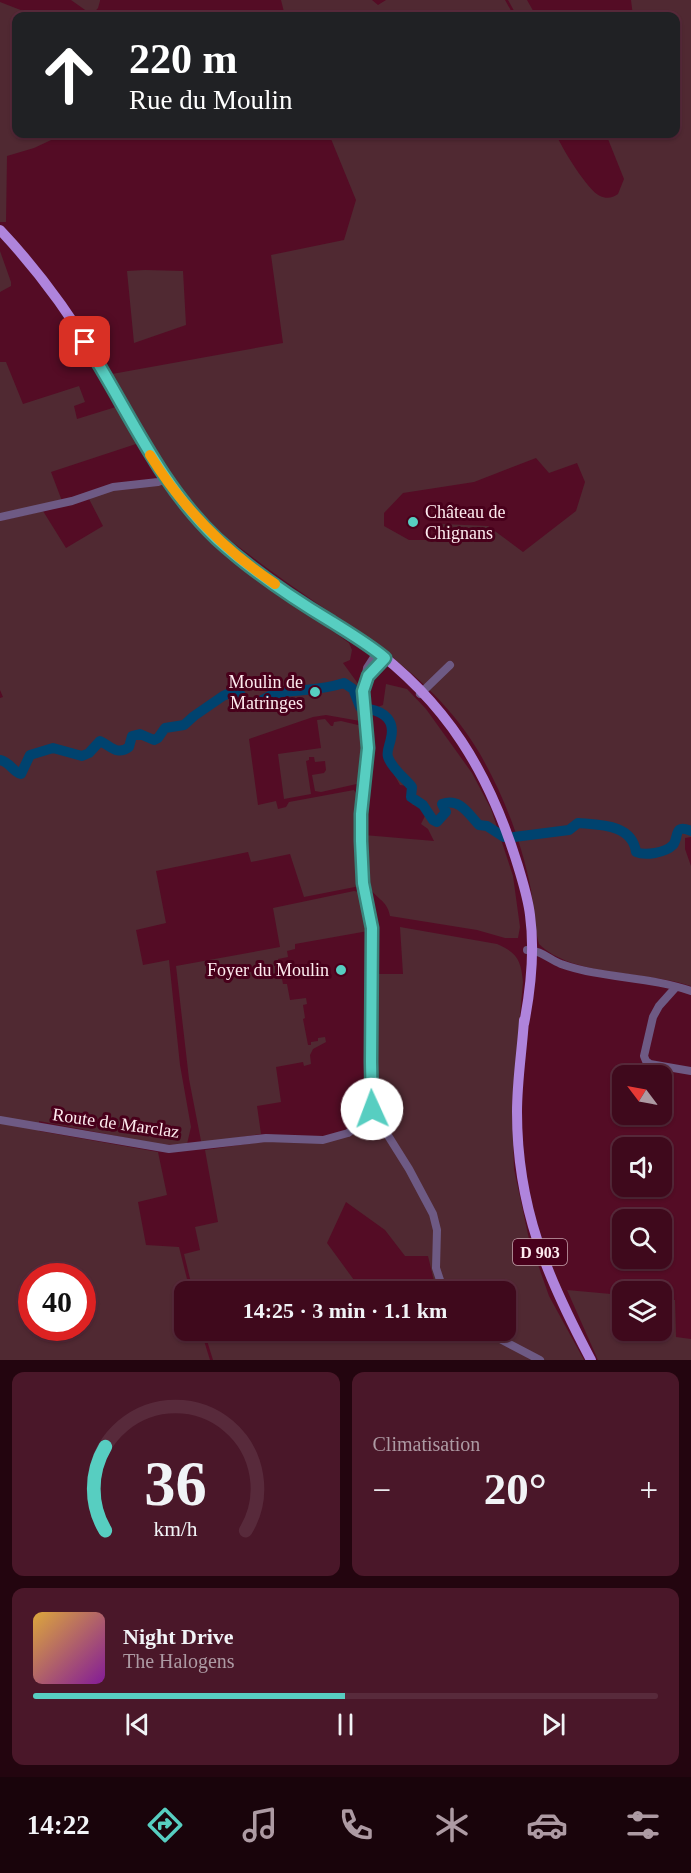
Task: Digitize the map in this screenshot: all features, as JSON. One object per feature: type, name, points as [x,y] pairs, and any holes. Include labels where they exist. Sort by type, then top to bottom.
[{"type":"main road","name":"D 903","points":[[0,230],[50,292],[85,342],[166,479],[202,523],[233,552],[268,579],[333,623],[357,636],[438,708],[471,757],[493,797],[518,867],[529,954],[517,1120],[518,1149],[525,1196],[532,1227],[547,1271],[591,1360]]},
{"type":"street","points":[[0,517],[72,501],[113,486],[160,482],[166,479]]},
{"type":"street","points":[[380,657],[365,673],[363,695],[368,748],[361,814],[361,847],[364,887],[372,921],[373,1101],[371,1113],[384,1129],[432,1211],[437,1230],[436,1268],[440,1281]]},
{"type":"street","points":[[421,693],[450,665]]},
{"type":"street","points":[[529,954],[599,974],[691,991]]},
{"type":"street","points":[[676,987],[659,1006],[653,1017],[644,1056],[650,1064],[691,1071]]},
{"type":"street","name":"Route de Marclaz","points":[[0,1120],[157,1148],[177,1149],[260,1139],[329,1139],[358,1127],[371,1113]]},
{"type":"street","points":[[504,1341],[540,1360]]},
{"type":"shaded area","points":[[71,0],[100,0],[94,12],[88,12]]},
{"type":"shaded area","points":[[281,0],[372,0],[378,5],[386,0],[505,0],[512,12],[284,12]]},
{"type":"shaded area","points":[[508,0],[527,0],[534,12],[515,12]]},
{"type":"shaded area","points":[[631,0],[691,0],[691,837],[685,838],[685,849],[691,866],[691,986],[590,968],[553,955],[539,944],[527,872],[511,820],[489,770],[459,722],[434,694],[376,645],[281,579],[220,532],[200,511],[172,474],[112,374],[283,343],[271,255],[344,240],[356,200],[331,138],[558,138],[575,168],[600,196],[609,198],[618,194],[624,179],[608,138],[680,138],[680,12],[632,12]],"holes":[[[536,458],[549,473],[577,463],[585,482],[576,511],[523,552],[488,526],[442,524],[433,540],[409,540],[384,526],[384,513],[403,493],[474,482]]]},
{"type":"shaded area","points":[[0,2],[26,12],[12,12],[12,138],[55,138],[34,148],[7,156],[6,222],[0,222]]},
{"type":"shaded area","points":[[0,251],[11,286],[0,292]]},
{"type":"shaded area","points":[[127,271],[183,271],[186,325],[134,343]]},
{"type":"shaded area","points":[[0,362],[6,362],[23,404],[79,386],[85,402],[74,406],[77,419],[119,406],[139,443],[51,472],[62,501],[0,514]]},
{"type":"shaded area","points":[[163,484],[205,534],[228,555],[349,643],[352,650],[350,660],[343,663],[359,685],[362,719],[360,721],[326,715],[313,717],[249,739],[258,805],[276,801],[278,809],[286,807],[289,802],[354,790],[358,796],[356,818],[360,886],[304,897],[290,854],[251,862],[248,852],[156,871],[166,923],[136,930],[143,965],[169,960],[180,1065],[191,1127],[187,1144],[163,1145],[39,1121],[39,1131],[158,1152],[167,1195],[138,1202],[146,1245],[179,1247],[188,1281],[174,1281],[174,1341],[204,1341],[210,1360],[0,1360],[0,698],[3,697],[0,690],[0,521],[43,511],[66,548],[103,526],[88,497],[128,486]]},
{"type":"shaded area","points":[[386,684],[407,689],[426,709],[472,773],[491,809],[513,876],[520,927],[518,938],[505,938],[477,930],[390,916],[384,902],[368,885],[364,867],[364,835],[434,841],[428,829],[421,824],[425,816],[421,806],[413,805],[408,799],[408,786],[400,785],[387,762],[386,754],[390,734],[387,725],[369,712],[368,708],[383,705]]},
{"type":"shaded area","points":[[325,719],[331,726],[334,722],[341,721],[362,726],[364,753],[361,783],[321,792],[315,791],[312,775],[324,773],[325,761],[315,762],[314,757],[309,757],[306,761],[311,794],[284,799],[278,754],[321,748],[317,720]]},
{"type":"shaded area","points":[[354,891],[360,892],[363,919],[365,919],[368,931],[295,944],[295,949],[287,951],[288,957],[278,959],[283,984],[287,984],[290,1000],[306,998],[307,1004],[303,1005],[305,1018],[303,1019],[308,1045],[318,1041],[318,1038],[325,1037],[326,1042],[313,1049],[310,1055],[311,1064],[304,1066],[303,1062],[276,1067],[281,1102],[257,1106],[261,1134],[203,1143],[189,1079],[176,966],[280,947],[273,908]]},
{"type":"shaded area","points":[[400,927],[497,944],[514,954],[519,963],[523,982],[512,1104],[514,1169],[529,1239],[549,1296],[584,1360],[213,1360],[207,1341],[396,1341],[398,1343],[400,1341],[516,1341],[516,1281],[434,1281],[428,1256],[405,1256],[385,1230],[346,1202],[327,1243],[355,1281],[191,1281],[184,1254],[200,1250],[195,1227],[218,1222],[205,1150],[351,1134],[369,1123],[379,1107],[374,1052],[375,974],[403,974]]},
{"type":"shaded area","points":[[567,1290],[612,1294],[612,1341],[672,1341],[672,1300],[675,1300],[676,1337],[691,1339],[691,1360],[598,1360]]},
{"type":"waterway","points":[[0,760],[21,774],[30,755],[53,748],[82,756],[89,753],[100,741],[114,749],[125,750],[129,747],[132,736],[140,734],[154,740],[165,728],[184,725],[223,696],[234,691],[241,695],[244,703],[248,705],[278,693],[318,689],[344,683],[353,689],[360,707]]},
{"type":"waterway","points":[[369,709],[380,712],[388,718],[392,727],[388,757],[412,787],[411,797],[423,805],[433,820],[437,822],[446,812],[442,804],[454,803],[464,808],[479,825],[487,826],[504,837]]},
{"type":"waterway","points":[[514,837],[569,830],[578,823],[596,824],[622,831],[633,843],[636,852],[650,854],[673,845],[679,830],[691,831]]},
{"type":"slow traffic","points":[[150,455],[177,495],[202,523],[233,552],[275,584]]},
{"type":"place","name":"Château de Chignans","points":[[413,522]]},
{"type":"place","name":"Moulin de Matringes","points":[[315,692]]},
{"type":"place","name":"Foyer du Moulin","points":[[341,970]]},
{"type":"route","points":[[85,342],[156,464],[177,495],[202,523],[250,566],[333,623],[357,636],[385,658],[368,676],[363,691],[368,748],[361,814],[361,860],[372,928],[372,1109]]}]
